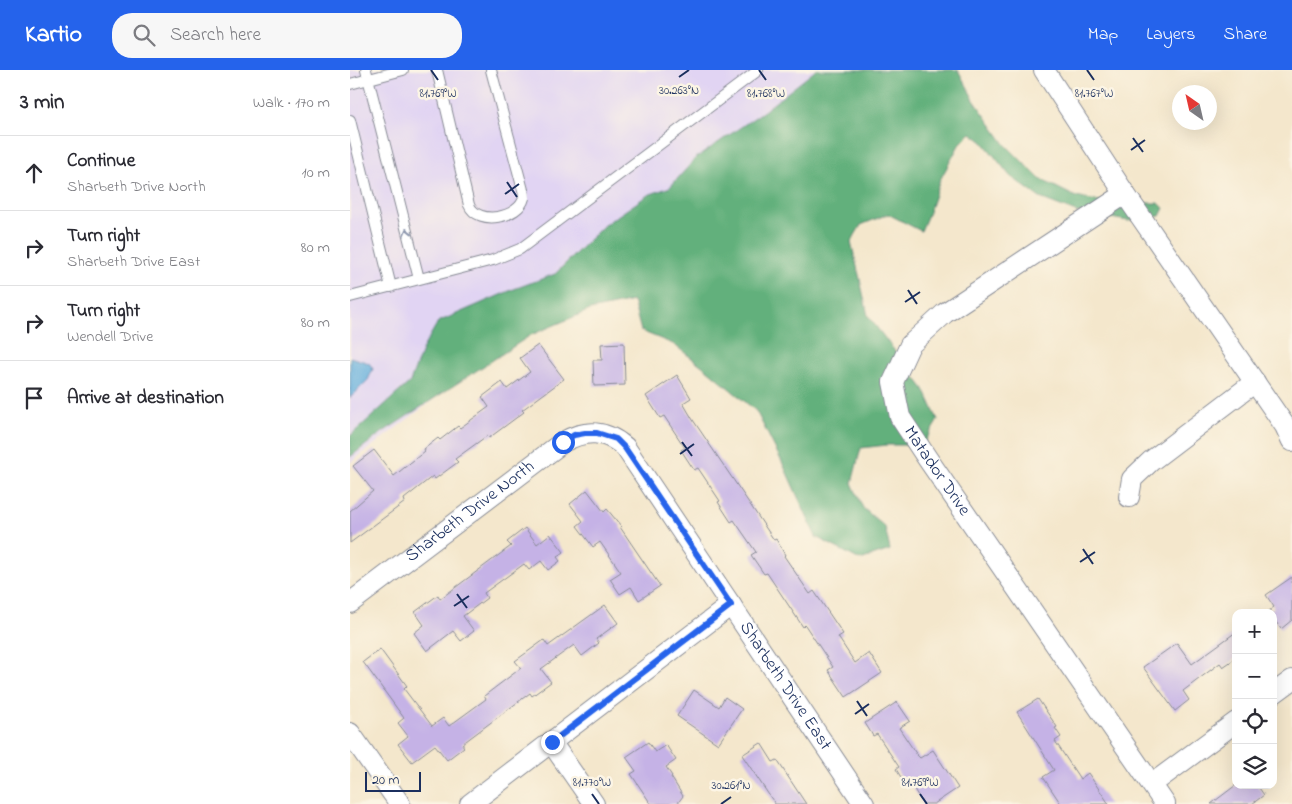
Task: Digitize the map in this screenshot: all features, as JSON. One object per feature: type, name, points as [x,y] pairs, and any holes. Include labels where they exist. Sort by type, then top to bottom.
[{"type":"street","points":[[1044,70],[1125,194],[1285,426],[1292,441]]},
{"type":"street","name":"Matador Drive","points":[[1125,194],[945,313],[910,344],[894,382],[900,417],[1165,804]]},
{"type":"street","points":[[1129,497],[1132,479],[1151,461],[1255,382]]},
{"type":"street","name":"Sharbeth Drive North","points":[[350,604],[563,442],[574,435],[597,433]]},
{"type":"street","name":"Sharbeth Drive East","points":[[597,433],[616,439],[625,448],[864,804]]},
{"type":"street","points":[[470,804],[731,605]]},
{"type":"street","points":[[1277,691],[1292,680]]},
{"type":"street","points":[[1152,784],[1232,725]]},
{"type":"street","points":[[350,733],[400,804]]},
{"type":"street","points":[[552,742],[594,804]]},
{"type":"lane","points":[[350,84],[367,75],[404,70]]},
{"type":"lane","points":[[437,70],[469,205],[475,214],[485,218],[492,218],[505,215],[517,209],[524,198],[491,70]]},
{"type":"lane","points":[[350,297],[493,260],[520,249],[758,70]]},
{"type":"lane","points":[[367,75],[419,279]]},
{"type":"lane","points":[[350,120],[391,287]]},
{"type":"shaded area","points":[[350,70],[866,70],[350,463]]},
{"type":"green space","points":[[816,70],[958,70],[974,100],[1005,144],[1040,179],[1076,197],[1118,205],[1159,203],[1164,208],[1160,216],[1128,221],[1076,212],[1040,198],[1010,176],[983,142],[971,133],[959,145],[940,180],[921,231],[888,214],[861,225],[851,242],[868,316],[924,389],[938,420],[923,445],[887,445],[861,448],[852,483],[863,508],[885,527],[890,550],[860,560],[816,537],[783,464],[756,411],[673,344],[641,331],[633,301],[590,310],[531,335],[383,432],[350,457],[350,436],[410,382],[423,348],[438,322],[514,289],[555,274],[604,225],[648,195],[670,187],[696,158],[764,111]]},
{"type":"water","points":[[350,357],[369,363],[373,369],[368,380],[350,398]]},
{"type":"building","points":[[624,343],[625,385],[594,386],[593,360],[602,360],[601,344]]},
{"type":"building","points":[[538,345],[564,379],[522,410],[524,412],[489,438],[488,435],[455,459],[458,462],[435,479],[433,476],[404,499],[405,502],[350,543],[350,511],[373,491],[353,466],[374,450],[394,476],[438,438],[440,440],[458,426],[460,428],[489,407],[482,397],[502,382],[507,389],[530,372],[520,358]]},
{"type":"building","points":[[677,375],[691,398],[683,403],[693,420],[774,540],[776,539],[784,556],[810,594],[814,591],[843,634],[838,637],[855,663],[869,653],[882,673],[846,697],[828,670],[833,667],[805,625],[803,627],[767,573],[764,574],[751,555],[756,552],[734,520],[731,522],[718,502],[720,501],[698,468],[694,470],[681,450],[685,448],[664,416],[660,418],[646,396]]},
{"type":"building","points":[[587,490],[604,512],[607,509],[621,526],[660,586],[639,600],[631,587],[620,594],[610,579],[621,572],[600,542],[593,547],[577,526],[583,521],[570,504]]},
{"type":"building","points":[[525,528],[537,544],[550,534],[564,552],[557,557],[560,561],[548,570],[541,561],[529,570],[524,564],[484,593],[487,598],[463,616],[474,631],[461,641],[453,631],[427,651],[414,633],[424,625],[415,612],[438,595],[440,599],[511,546],[507,542]]},
{"type":"building","points":[[1292,577],[1292,620],[1281,629],[1277,624],[1277,609],[1272,609],[1274,607],[1266,595]]},
{"type":"building","points":[[605,605],[618,623],[596,639],[599,643],[582,656],[574,645],[541,669],[551,682],[532,696],[530,693],[462,744],[464,747],[447,760],[435,745],[412,762],[398,744],[408,736],[398,723],[404,718],[363,662],[380,649],[407,686],[404,689],[432,726],[443,718],[449,726],[486,699],[484,696],[521,668],[515,661],[544,640],[548,646]]},
{"type":"building","points":[[1232,635],[1232,661],[1223,667],[1220,663],[1183,691],[1189,700],[1175,711],[1143,667],[1177,643],[1192,664]]},
{"type":"building","points":[[694,690],[719,707],[725,697],[742,709],[718,744],[677,716]]},
{"type":"building","points":[[1038,699],[1057,727],[1055,728],[1061,737],[1055,741],[1080,779],[1088,773],[1109,804],[1061,804],[1043,777],[1054,770],[1017,712]]},
{"type":"building","points":[[897,702],[910,721],[899,728],[917,755],[920,758],[933,750],[958,788],[934,804],[923,804],[912,786],[908,789],[896,769],[899,767],[877,734],[873,736],[865,723]]},
{"type":"building","points":[[648,742],[655,752],[666,745],[676,760],[666,767],[683,796],[677,804],[651,804],[631,774],[636,771],[626,757]]},
{"type":"building","points":[[761,743],[773,762],[777,760],[806,804],[775,804],[742,755]]},
{"type":"building","points":[[1232,788],[1260,789],[1264,795],[1252,804],[1211,804]]},
{"type":"route","points":[[552,742],[731,605],[625,448],[616,439],[597,433],[585,433],[574,435],[563,442]]}]
